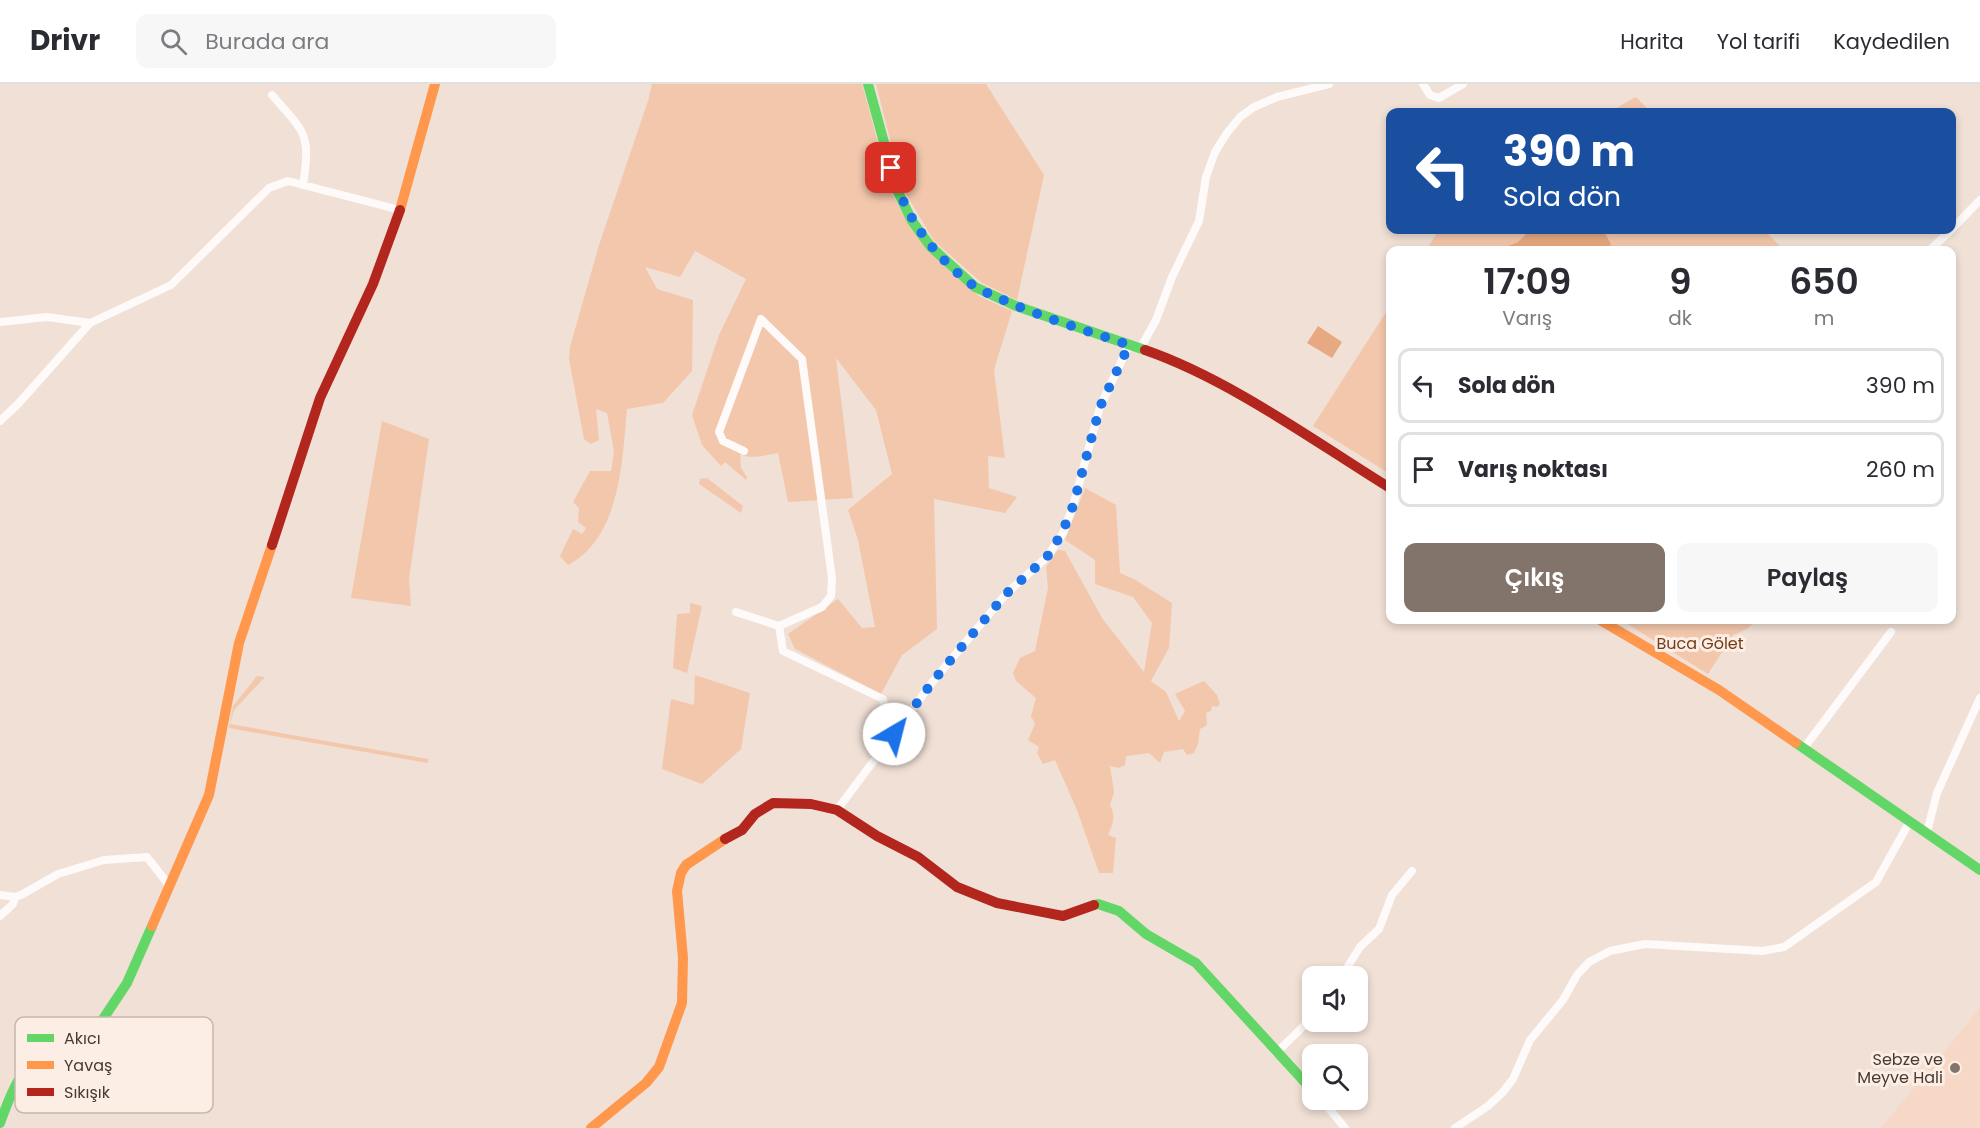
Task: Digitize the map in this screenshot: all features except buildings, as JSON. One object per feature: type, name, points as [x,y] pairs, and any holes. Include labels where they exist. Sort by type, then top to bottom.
[{"type":"street","points":[[104,1017],[127,983],[168,884],[209,795],[239,643],[320,398],[373,284],[400,210],[435,84]]},
{"type":"street","points":[[868,84],[897,190],[912,221],[931,247],[975,287],[1016,306],[1171,359],[1241,396],[1386,486]]},
{"type":"street","points":[[1140,349],[1156,321],[1172,277],[1199,221],[1206,177],[1215,152],[1227,133],[1240,117],[1254,107],[1277,97],[1329,84]]},
{"type":"street","points":[[1423,84],[1430,95],[1439,98],[1462,84]]},
{"type":"street","points":[[272,95],[305,134],[307,151],[303,185]]},
{"type":"street","points":[[0,421],[90,323],[171,285],[269,188],[288,181],[400,210]]},
{"type":"street","points":[[1956,224],[1980,200]]},
{"type":"street","points":[[1934,246],[1946,234]]},
{"type":"street","points":[[0,322],[47,317],[90,323]]},
{"type":"street","points":[[736,612],[779,626],[822,607],[831,596],[832,578],[802,358],[761,319],[719,432],[723,441],[744,451]]},
{"type":"street","points":[[837,810],[934,680],[1006,594],[1047,557],[1062,533],[1073,506],[1100,407],[1129,345]]},
{"type":"street","points":[[1607,624],[1719,690],[1980,870]]},
{"type":"street","points":[[779,626],[783,651],[884,699],[886,725],[894,734]]},
{"type":"street","points":[[1804,748],[1891,632]]},
{"type":"street","points":[[1927,832],[1937,793],[1980,698]]},
{"type":"street","points":[[591,1128],[646,1083],[659,1067],[682,1003],[683,958],[677,891],[681,873],[686,866],[709,848],[742,830],[754,814],[773,803],[811,804],[837,810],[877,836],[918,857],[957,887],[996,903],[1063,916],[1098,904],[1119,911],[1146,934],[1196,963],[1302,1080]]},
{"type":"street","points":[[1455,1128],[1488,1106],[1502,1093],[1517,1071],[1530,1040],[1563,1000],[1577,975],[1589,962],[1610,951],[1645,944],[1762,951],[1784,947],[1876,882],[1910,820]]},
{"type":"street","points":[[0,895],[15,897],[58,874],[104,860],[147,857],[168,884]]},
{"type":"street","points":[[1348,966],[1360,947],[1379,929],[1392,895],[1412,871]]},
{"type":"street","points":[[0,916],[13,904],[15,897]]},
{"type":"street","points":[[1276,1053],[1302,1028]]},
{"type":"street","points":[[0,1123],[15,1086]]},
{"type":"street","points":[[1330,1110],[1345,1128]]},
{"type":"shaded area","points":[[1526,234],[1605,234],[1611,244],[1610,246],[1508,246],[1518,242]]},
{"type":"shaded area","points":[[1318,326],[1342,342],[1332,358],[1307,343]]},
{"type":"shaded area","name":"Sebze ve Meyve Hali","points":[[1980,1008],[1980,1128],[1881,1128]]},
{"type":"green space","points":[[652,84],[862,84],[892,194],[911,229],[949,271],[979,296],[1012,311],[994,370],[1005,458],[988,456],[989,488],[1017,497],[1005,513],[934,499],[937,629],[902,655],[881,694],[795,649],[788,634],[838,599],[862,628],[875,627],[858,540],[848,510],[892,474],[876,410],[836,358],[853,498],[788,502],[778,453],[753,457],[740,454],[741,468],[747,477],[746,480],[725,462],[721,466],[702,445],[692,415],[719,335],[746,279],[695,251],[680,277],[645,267],[657,289],[693,300],[692,371],[663,403],[627,409],[620,474],[609,517],[599,536],[586,552],[568,565],[560,556],[573,529],[582,534],[586,528],[578,522],[579,508],[573,502],[590,471],[611,471],[614,452],[607,413],[596,409],[599,440],[591,444],[584,439],[569,359],[570,347],[599,245]]},
{"type":"green space","points":[[876,84],[986,84],[1044,175],[1017,300],[982,283],[934,241],[902,187]]},
{"type":"green space","points":[[1636,97],[1647,108],[1616,108]]},
{"type":"green space","points":[[1436,234],[1768,234],[1780,246],[1429,246]]},
{"type":"green space","points":[[1386,312],[1386,472],[1313,426]]},
{"type":"green space","points":[[382,421],[429,439],[409,579],[411,606],[351,598]]},
{"type":"green space","points":[[707,478],[743,506],[741,513],[699,484],[700,479]]},
{"type":"green space","points":[[1085,488],[1116,505],[1120,573],[1172,603],[1169,648],[1151,681],[1166,692],[1179,721],[1185,711],[1175,694],[1204,681],[1217,695],[1220,704],[1217,707],[1212,706],[1211,711],[1206,713],[1207,725],[1200,729],[1194,753],[1187,755],[1183,749],[1164,752],[1160,763],[1149,753],[1126,756],[1125,765],[1119,768],[1110,766],[1114,792],[1110,805],[1113,816],[1112,824],[1108,835],[1116,838],[1113,873],[1099,873],[1077,810],[1055,760],[1043,764],[1037,753],[1039,747],[1028,740],[1035,724],[1031,716],[1036,698],[1016,681],[1013,673],[1020,658],[1035,651],[1048,588],[1046,567],[1058,550],[1065,551],[1102,618],[1144,672],[1152,623],[1133,597],[1095,584],[1095,560],[1065,540]]},
{"type":"green space","points":[[690,603],[702,606],[687,673],[673,668],[677,614],[690,613]]},
{"type":"green space","name":"Buca Gölet","points":[[1627,624],[1753,624],[1733,635],[1708,674]]},
{"type":"green space","points":[[695,675],[750,693],[741,749],[702,784],[662,769],[671,699],[694,705]]},
{"type":"green space","points":[[257,676],[265,677],[234,710],[230,724],[428,759],[428,763],[229,728],[233,706]]},
{"type":"traffic: fast","points":[[868,84],[897,190],[912,221],[931,247],[975,287],[1016,306],[1145,350]]},
{"type":"traffic: fast","points":[[1796,743],[1980,870]]},
{"type":"traffic: fast","points":[[1094,905],[1098,904],[1119,911],[1146,934],[1196,963],[1302,1079]]},
{"type":"traffic: fast","points":[[104,1017],[127,983],[152,926]]},
{"type":"traffic: fast","points":[[0,1123],[15,1087]]},
{"type":"traffic: slow","points":[[400,210],[435,84]]},
{"type":"traffic: slow","points":[[152,926],[209,795],[239,643],[272,545]]},
{"type":"traffic: slow","points":[[1607,624],[1719,690],[1796,743]]},
{"type":"traffic: slow","points":[[591,1128],[646,1083],[659,1067],[682,1003],[683,958],[677,891],[681,873],[686,865],[725,839]]},
{"type":"traffic: jam","points":[[272,545],[320,398],[373,284],[400,210]]},
{"type":"traffic: jam","points":[[1145,350],[1177,362],[1239,394],[1386,485]]},
{"type":"traffic: jam","points":[[725,839],[742,830],[755,814],[773,803],[811,804],[837,810],[877,836],[918,857],[957,887],[997,903],[1063,916],[1094,905]]},
{"type":"place","name":"Sebze ve Meyve Hali","points":[[1955,1068]]},
{"type":"route","points":[[891,168],[897,190],[912,221],[931,247],[975,287],[1016,306],[1129,345],[1100,407],[1073,506],[1062,533],[1047,557],[1006,594],[934,680],[894,734]]}]
